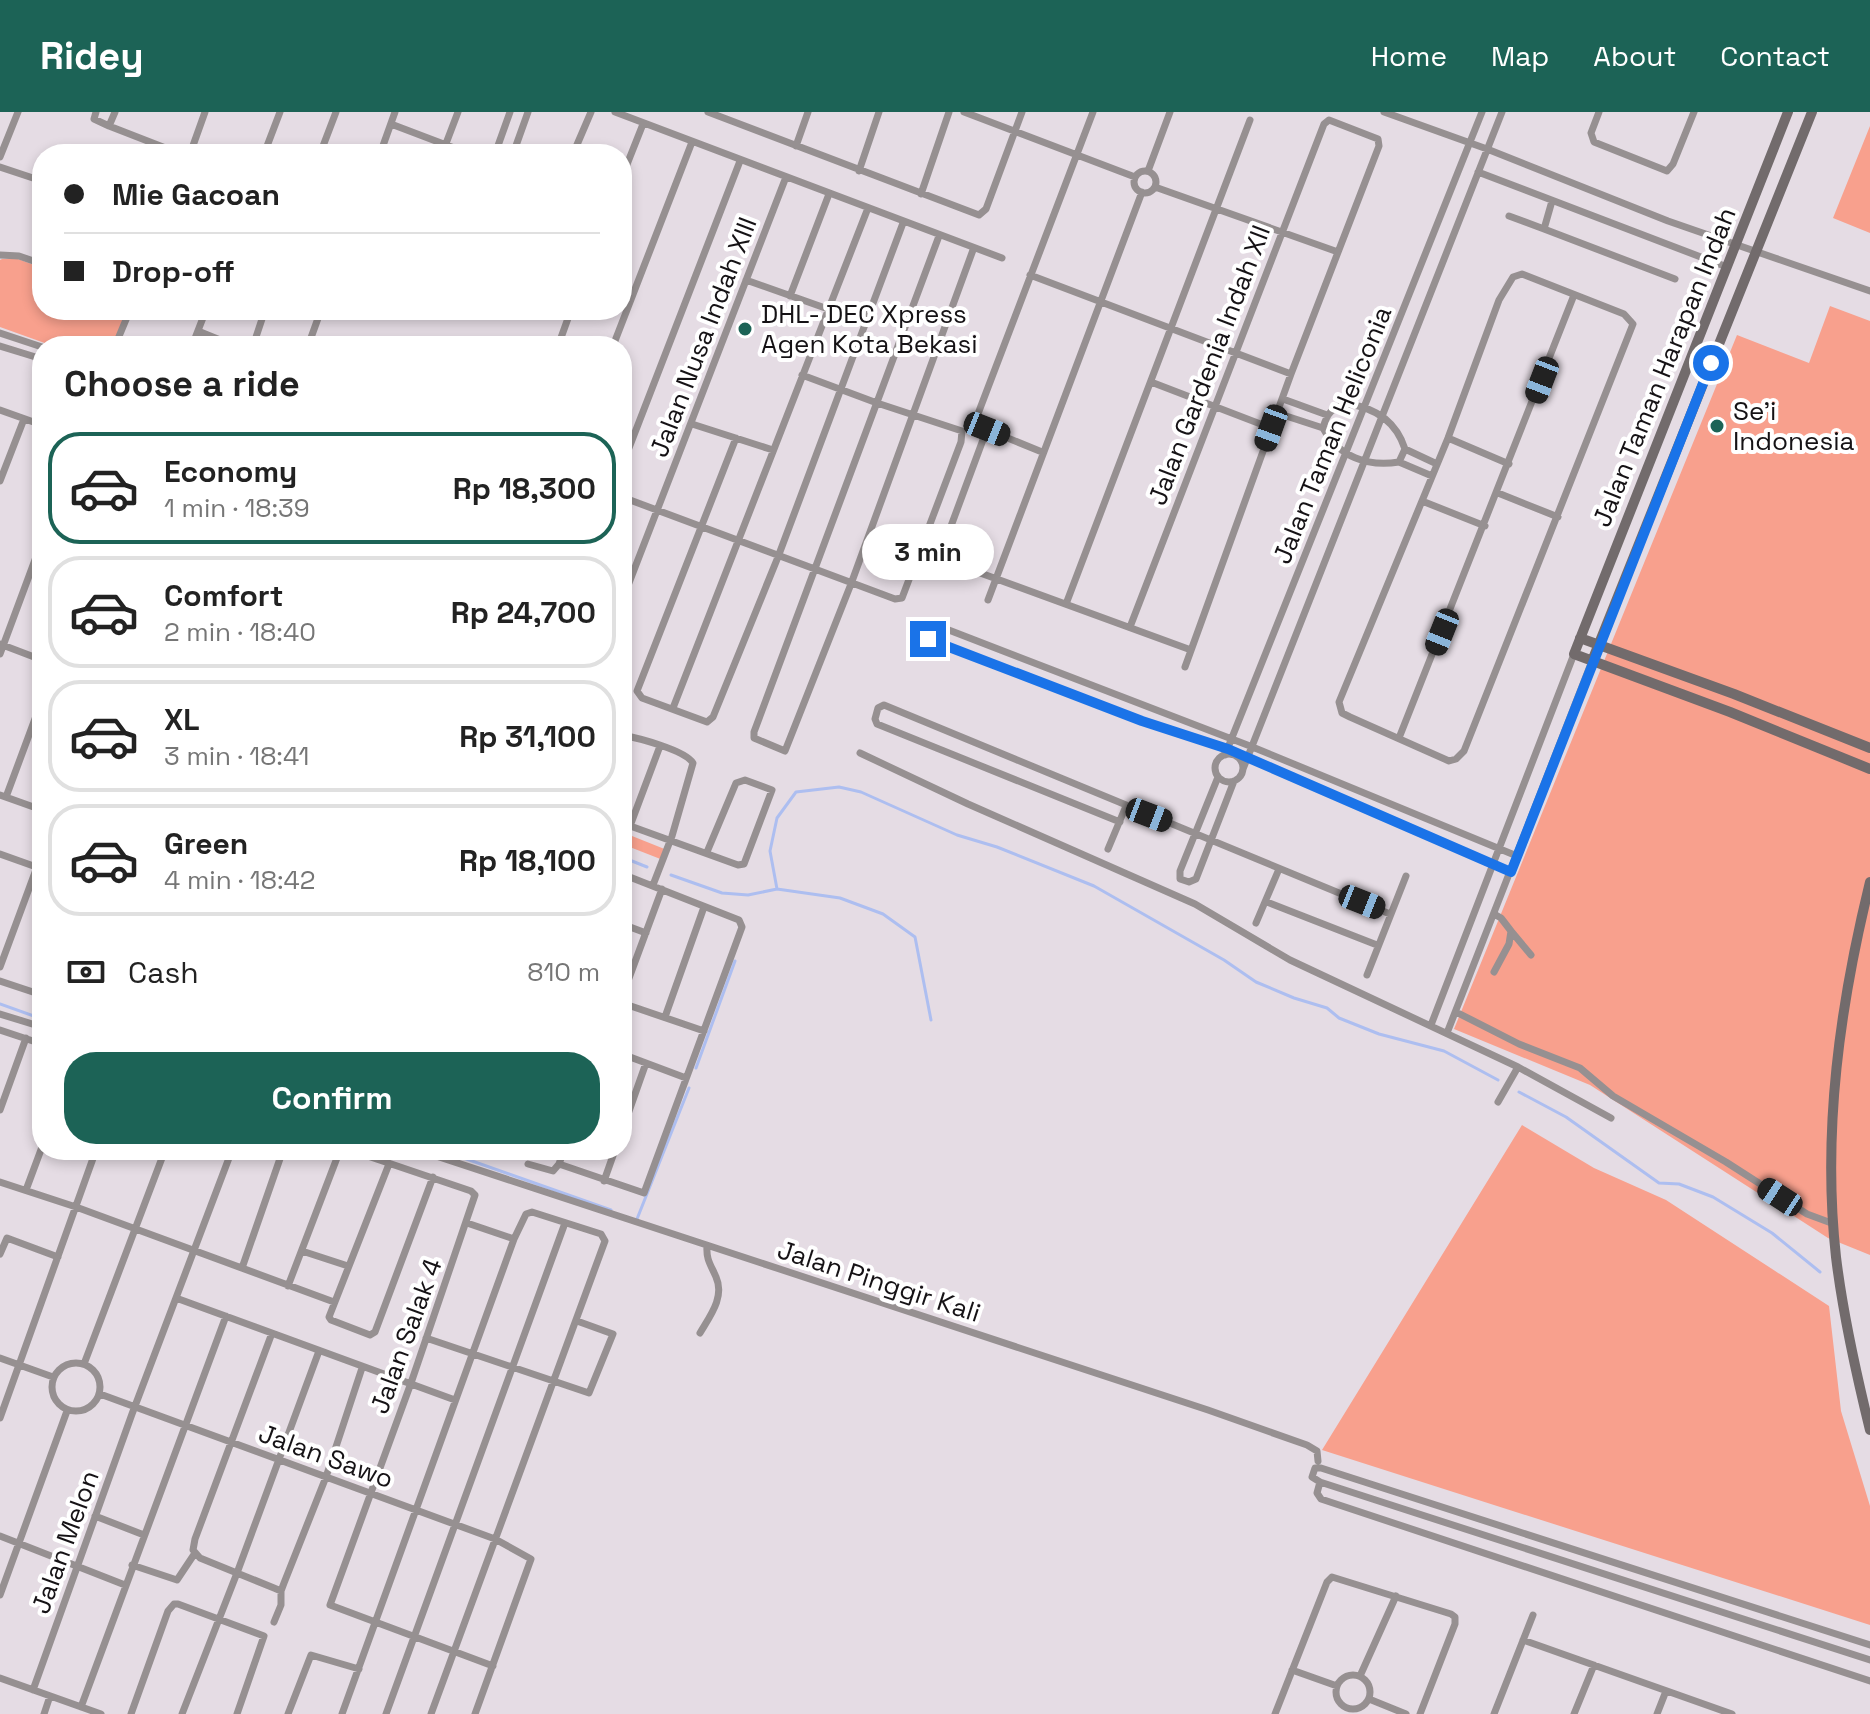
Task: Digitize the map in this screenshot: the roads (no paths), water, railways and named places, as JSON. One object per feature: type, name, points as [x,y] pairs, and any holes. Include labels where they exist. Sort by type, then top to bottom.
[{"type":"street","points":[[0,157],[17,112]]},
{"type":"street","points":[[109,126],[115,112]]},
{"type":"street","points":[[194,144],[205,112]]},
{"type":"street","points":[[268,144],[280,112]]},
{"type":"street","points":[[324,144],[336,112]]},
{"type":"street","points":[[384,144],[395,112]]},
{"type":"street","points":[[445,144],[458,112]]},
{"type":"street","points":[[499,144],[510,112]]},
{"type":"street","points":[[517,144],[528,112]]},
{"type":"street","points":[[577,144],[591,112]]},
{"type":"street","points":[[615,112],[691,145],[1002,258]]},
{"type":"street","points":[[708,112],[979,215],[986,209],[1022,112]]},
{"type":"street","points":[[737,122],[740,112]]},
{"type":"street","points":[[796,146],[808,112]]},
{"type":"street","points":[[859,171],[879,112]]},
{"type":"street","points":[[921,194],[949,112]]},
{"type":"street","points":[[964,112],[1135,177]]},
{"type":"street","points":[[1042,452],[978,425],[976,419],[1093,112]]},
{"type":"street","points":[[1148,171],[1170,112]]},
{"type":"street","points":[[1384,112],[1735,245],[1870,291]]},
{"type":"street","name":"Jalan Taman Heliconia","points":[[1226,752],[1482,112]]},
{"type":"street","name":"Jalan Taman Heliconia","points":[[1243,769],[1502,112]]},
{"type":"street","points":[[1599,112],[1591,133],[1594,142],[1667,171],[1673,164],[1694,112]]},
{"type":"street","name":"Jalan Taman Harapan Indah","points":[[1574,654],[1788,112]]},
{"type":"street","name":"Jalan Taman Harapan Indah","points":[[1592,661],[1812,112]]},
{"type":"street","points":[[95,115],[109,126],[155,144]]},
{"type":"street","points":[[1066,604],[1250,120]]},
{"type":"street","name":"Jalan Gardenia Indah XII","points":[[1130,627],[1327,120],[1375,137],[1379,143],[1338,252]]},
{"type":"street","points":[[391,124],[442,144]]},
{"type":"street","points":[[632,152],[643,124]]},
{"type":"street","points":[[632,297],[691,145]]},
{"type":"street","points":[[632,440],[740,161]]},
{"type":"street","points":[[0,167],[32,178]]},
{"type":"street","points":[[1141,171],[1148,171],[1156,179],[1155,187],[1149,192],[1142,192],[1134,184],[1135,177],[1141,171]]},
{"type":"street","points":[[1478,172],[1727,267]]},
{"type":"street","name":"Jalan Nusa Indah XIII","points":[[632,576],[786,177]]},
{"type":"street","points":[[1155,187],[1338,252],[1185,667]]},
{"type":"street","points":[[988,600],[1142,192]]},
{"type":"street","points":[[790,296],[829,194]]},
{"type":"street","points":[[1544,229],[1552,201]]},
{"type":"street","points":[[673,708],[868,208]]},
{"type":"street","points":[[1509,216],[1675,279]]},
{"type":"street","points":[[736,438],[638,686],[638,694],[642,698],[707,722],[713,717],[778,557],[903,223]]},
{"type":"street","points":[[939,236],[754,732],[754,738],[760,742],[785,751],[851,584],[973,250]]},
{"type":"street","points":[[0,255],[32,261]]},
{"type":"street","points":[[1522,274],[1574,295],[1624,314],[1633,324],[1464,751],[1449,761],[1342,713],[1339,702],[1448,438],[1499,300],[1513,277],[1522,274]]},
{"type":"street","points":[[1030,275],[1291,374]]},
{"type":"street","points":[[746,280],[828,309]]},
{"type":"street","points":[[1399,738],[1574,295]]},
{"type":"street","points":[[196,336],[202,320]]},
{"type":"street","points":[[198,331],[210,336]]},
{"type":"street","points":[[0,333],[32,344]]},
{"type":"street","points":[[0,346],[32,356]]},
{"type":"street","points":[[632,501],[851,584],[897,600],[904,596],[959,450],[963,437],[961,430],[802,375]]},
{"type":"street","points":[[1151,382],[1271,428]]},
{"type":"street","points":[[1283,399],[1327,415]]},
{"type":"street","points":[[1432,476],[1399,462],[1364,462],[1346,454],[1323,428],[1327,415],[1340,406],[1366,408],[1383,416],[1395,427],[1405,449],[1437,464]]},
{"type":"street","points":[[0,410],[32,422]]},
{"type":"street","points":[[1277,413],[1323,428]]},
{"type":"street","points":[[0,481],[24,419]]},
{"type":"street","points":[[692,424],[773,450]]},
{"type":"street","points":[[987,429],[940,556],[943,560],[1191,650]]},
{"type":"street","points":[[1448,438],[1509,464]]},
{"type":"street","points":[[1399,462],[1405,449]]},
{"type":"street","points":[[1498,493],[1558,517]]},
{"type":"street","points":[[1422,501],[1485,526]]},
{"type":"street","points":[[0,654],[32,568]]},
{"type":"street","points":[[1226,752],[1216,764],[1218,777],[1180,871],[1180,879],[1184,881],[1196,879],[1234,781],[1243,769],[1240,759],[1226,752],[921,637],[915,634],[915,630],[922,623],[941,627],[1250,746],[1517,856]]},
{"type":"street","points":[[1580,638],[1870,748]]},
{"type":"street","points":[[2,645],[32,656]]},
{"type":"street","points":[[1431,1025],[1574,654],[1730,712],[1870,769]]},
{"type":"street","points":[[1447,1033],[1592,661]]},
{"type":"street","points":[[1120,822],[877,724],[878,708],[884,705],[1390,914]]},
{"type":"street","points":[[32,725],[3,796],[32,806]]},
{"type":"street","points":[[632,738],[689,758],[692,768],[653,885]]},
{"type":"street","points":[[632,811],[660,746]]},
{"type":"street","points":[[1226,752],[1247,757],[1511,872]]},
{"type":"street","points":[[860,753],[1195,904],[1290,960],[1518,1067],[1611,1118]]},
{"type":"street","points":[[1218,777],[1225,782],[1234,781]]},
{"type":"street","points":[[632,827],[738,865],[744,864],[772,790],[745,780],[738,781],[725,804],[707,852]]},
{"type":"street","points":[[1108,849],[1126,806]]},
{"type":"street","points":[[1207,806],[1222,812]]},
{"type":"street","points":[[0,854],[32,865]]},
{"type":"street","points":[[1256,923],[1279,869]]},
{"type":"street","points":[[1367,975],[1406,876]]},
{"type":"street","points":[[559,1164],[644,1193],[742,927],[739,920],[632,878]]},
{"type":"street","points":[[1870,882],[1852,955],[1839,1040],[1831,1139],[1836,1256],[1870,1430]]},
{"type":"street","points":[[0,967],[32,886]]},
{"type":"street","points":[[632,972],[662,889]]},
{"type":"street","points":[[1267,902],[1377,945]]},
{"type":"street","points":[[665,1017],[704,907]]},
{"type":"street","points":[[1494,914],[1501,918],[1531,955]]},
{"type":"street","points":[[632,928],[646,933]]},
{"type":"street","points":[[1494,972],[1509,944],[1511,931]]},
{"type":"street","points":[[0,981],[32,992]]},
{"type":"street","points":[[632,1004],[704,1031]]},
{"type":"street","points":[[1456,1012],[1519,1044],[1580,1068],[1613,1096],[1807,1214],[1834,1224]]},
{"type":"street","points":[[0,1014],[32,1024]]},
{"type":"street","points":[[0,1030],[32,1040]]},
{"type":"street","points":[[0,1110],[26,1038]]},
{"type":"street","points":[[632,1058],[686,1078]]},
{"type":"street","points":[[632,1103],[646,1063]]},
{"type":"street","points":[[1498,1102],[1518,1067]]},
{"type":"street","points":[[26,1190],[37,1160]]},
{"type":"street","points":[[0,1418],[92,1160]]},
{"type":"street","points":[[84,1364],[161,1160]]},
{"type":"street","name":"Jalan Melon","points":[[33,1690],[228,1160]]},
{"type":"street","points":[[242,1268],[280,1160]]},
{"type":"street","points":[[288,1286],[336,1160]]},
{"type":"street","points":[[378,1160],[433,1177],[373,1334],[331,1320],[329,1316],[389,1164]]},
{"type":"street","name":"Jalan Pinggir Kali","points":[[448,1160],[1307,1445],[1317,1451],[1318,1461]]},
{"type":"street","points":[[528,1164],[553,1171],[560,1160]]},
{"type":"street","points":[[604,1181],[611,1160]]},
{"type":"street","name":"Jalan Salak 4","points":[[376,1622],[330,1603],[475,1196],[473,1192],[433,1177]]},
{"type":"street","points":[[0,1182],[334,1302]]},
{"type":"street","points":[[342,1714],[514,1239],[529,1212],[605,1238],[431,1714]]},
{"type":"street","points":[[467,1223],[514,1239]]},
{"type":"street","points":[[386,1714],[565,1223]]},
{"type":"street","points":[[0,1254],[3,1237],[58,1257]]},
{"type":"street","points":[[700,1333],[718,1301],[719,1292],[718,1282],[707,1261],[707,1246]]},
{"type":"street","points":[[302,1251],[348,1266]]},
{"type":"street","points":[[176,1298],[455,1400]]},
{"type":"street","points":[[81,1707],[226,1316]]},
{"type":"street","points":[[426,1338],[589,1393],[613,1337],[611,1333],[577,1321]]},
{"type":"street","points":[[132,1565],[177,1580],[195,1553],[195,1539],[272,1333]]},
{"type":"street","points":[[182,1714],[319,1351]]},
{"type":"street","points":[[0,1358],[53,1377]]},
{"type":"street","points":[[74,1363],[84,1364],[98,1376],[100,1394],[83,1411],[67,1411],[58,1404],[53,1394],[53,1377],[64,1367],[74,1363]]},
{"type":"street","points":[[274,1622],[281,1605],[281,1591],[326,1477],[362,1368]]},
{"type":"street","name":"Jalan Sawo","points":[[100,1394],[495,1539],[527,1556],[532,1563],[493,1666]]},
{"type":"street","points":[[0,1595],[67,1411]]},
{"type":"street","points":[[1870,1645],[1317,1467],[1313,1478],[1870,1660]]},
{"type":"street","points":[[1320,1482],[1317,1493],[1321,1499],[1870,1681]]},
{"type":"street","points":[[95,1516],[144,1535]]},
{"type":"street","points":[[0,1536],[125,1585]]},
{"type":"street","points":[[195,1553],[200,1558],[281,1591]]},
{"type":"street","points":[[1275,1714],[1327,1582],[1332,1577],[1455,1617],[1420,1714]]},
{"type":"street","points":[[1360,1676],[1396,1596]]},
{"type":"street","points":[[131,1714],[171,1606],[182,1604],[262,1633],[265,1638],[237,1714]]},
{"type":"street","points":[[1742,1619],[1747,1604]]},
{"type":"street","points":[[1494,1714],[1533,1615]]},
{"type":"street","points":[[376,1622],[493,1666],[475,1714]]},
{"type":"street","points":[[1523,1640],[1732,1714]]},
{"type":"street","points":[[288,1714],[311,1655],[359,1669]]},
{"type":"street","points":[[1574,1714],[1594,1665]]},
{"type":"street","points":[[1292,1670],[1337,1686]]},
{"type":"street","points":[[1360,1676],[1367,1681],[1371,1690],[1369,1699],[1356,1710],[1343,1711],[1336,1695],[1337,1686],[1342,1678],[1360,1676]]},
{"type":"street","points":[[0,1691],[2,1679],[98,1714]]},
{"type":"street","points":[[1657,1714],[1666,1691]]},
{"type":"street","points":[[44,1714],[50,1696]]},
{"type":"street","points":[[1369,1699],[1406,1714]]},
{"type":"waterway","points":[[777,889],[770,851],[777,818],[796,792],[839,787],[861,792],[957,835],[997,847],[1094,886],[1224,960],[1256,982],[1327,1008],[1339,1018],[1379,1034],[1444,1051],[1498,1080]]},
{"type":"waterway","points":[[632,861],[647,867]]},
{"type":"waterway","points":[[671,875],[722,893],[748,895],[777,889],[840,898],[883,914],[915,937],[931,1020]]},
{"type":"waterway","points":[[696,1068],[735,961]]},
{"type":"waterway","points":[[0,1004],[32,1015]]},
{"type":"waterway","points":[[637,1219],[689,1088]]},
{"type":"waterway","points":[[1519,1092],[1566,1117],[1659,1183],[1679,1184],[1713,1197],[1772,1233],[1820,1272]]},
{"type":"waterway","points":[[469,1160],[611,1210]]},
{"type":"place","name":"DHL- DEC Xpress Agen Kota Bekasi","points":[[745,329]]},
{"type":"place","name":"Se'i Indonesia","points":[[1717,426]]}]
